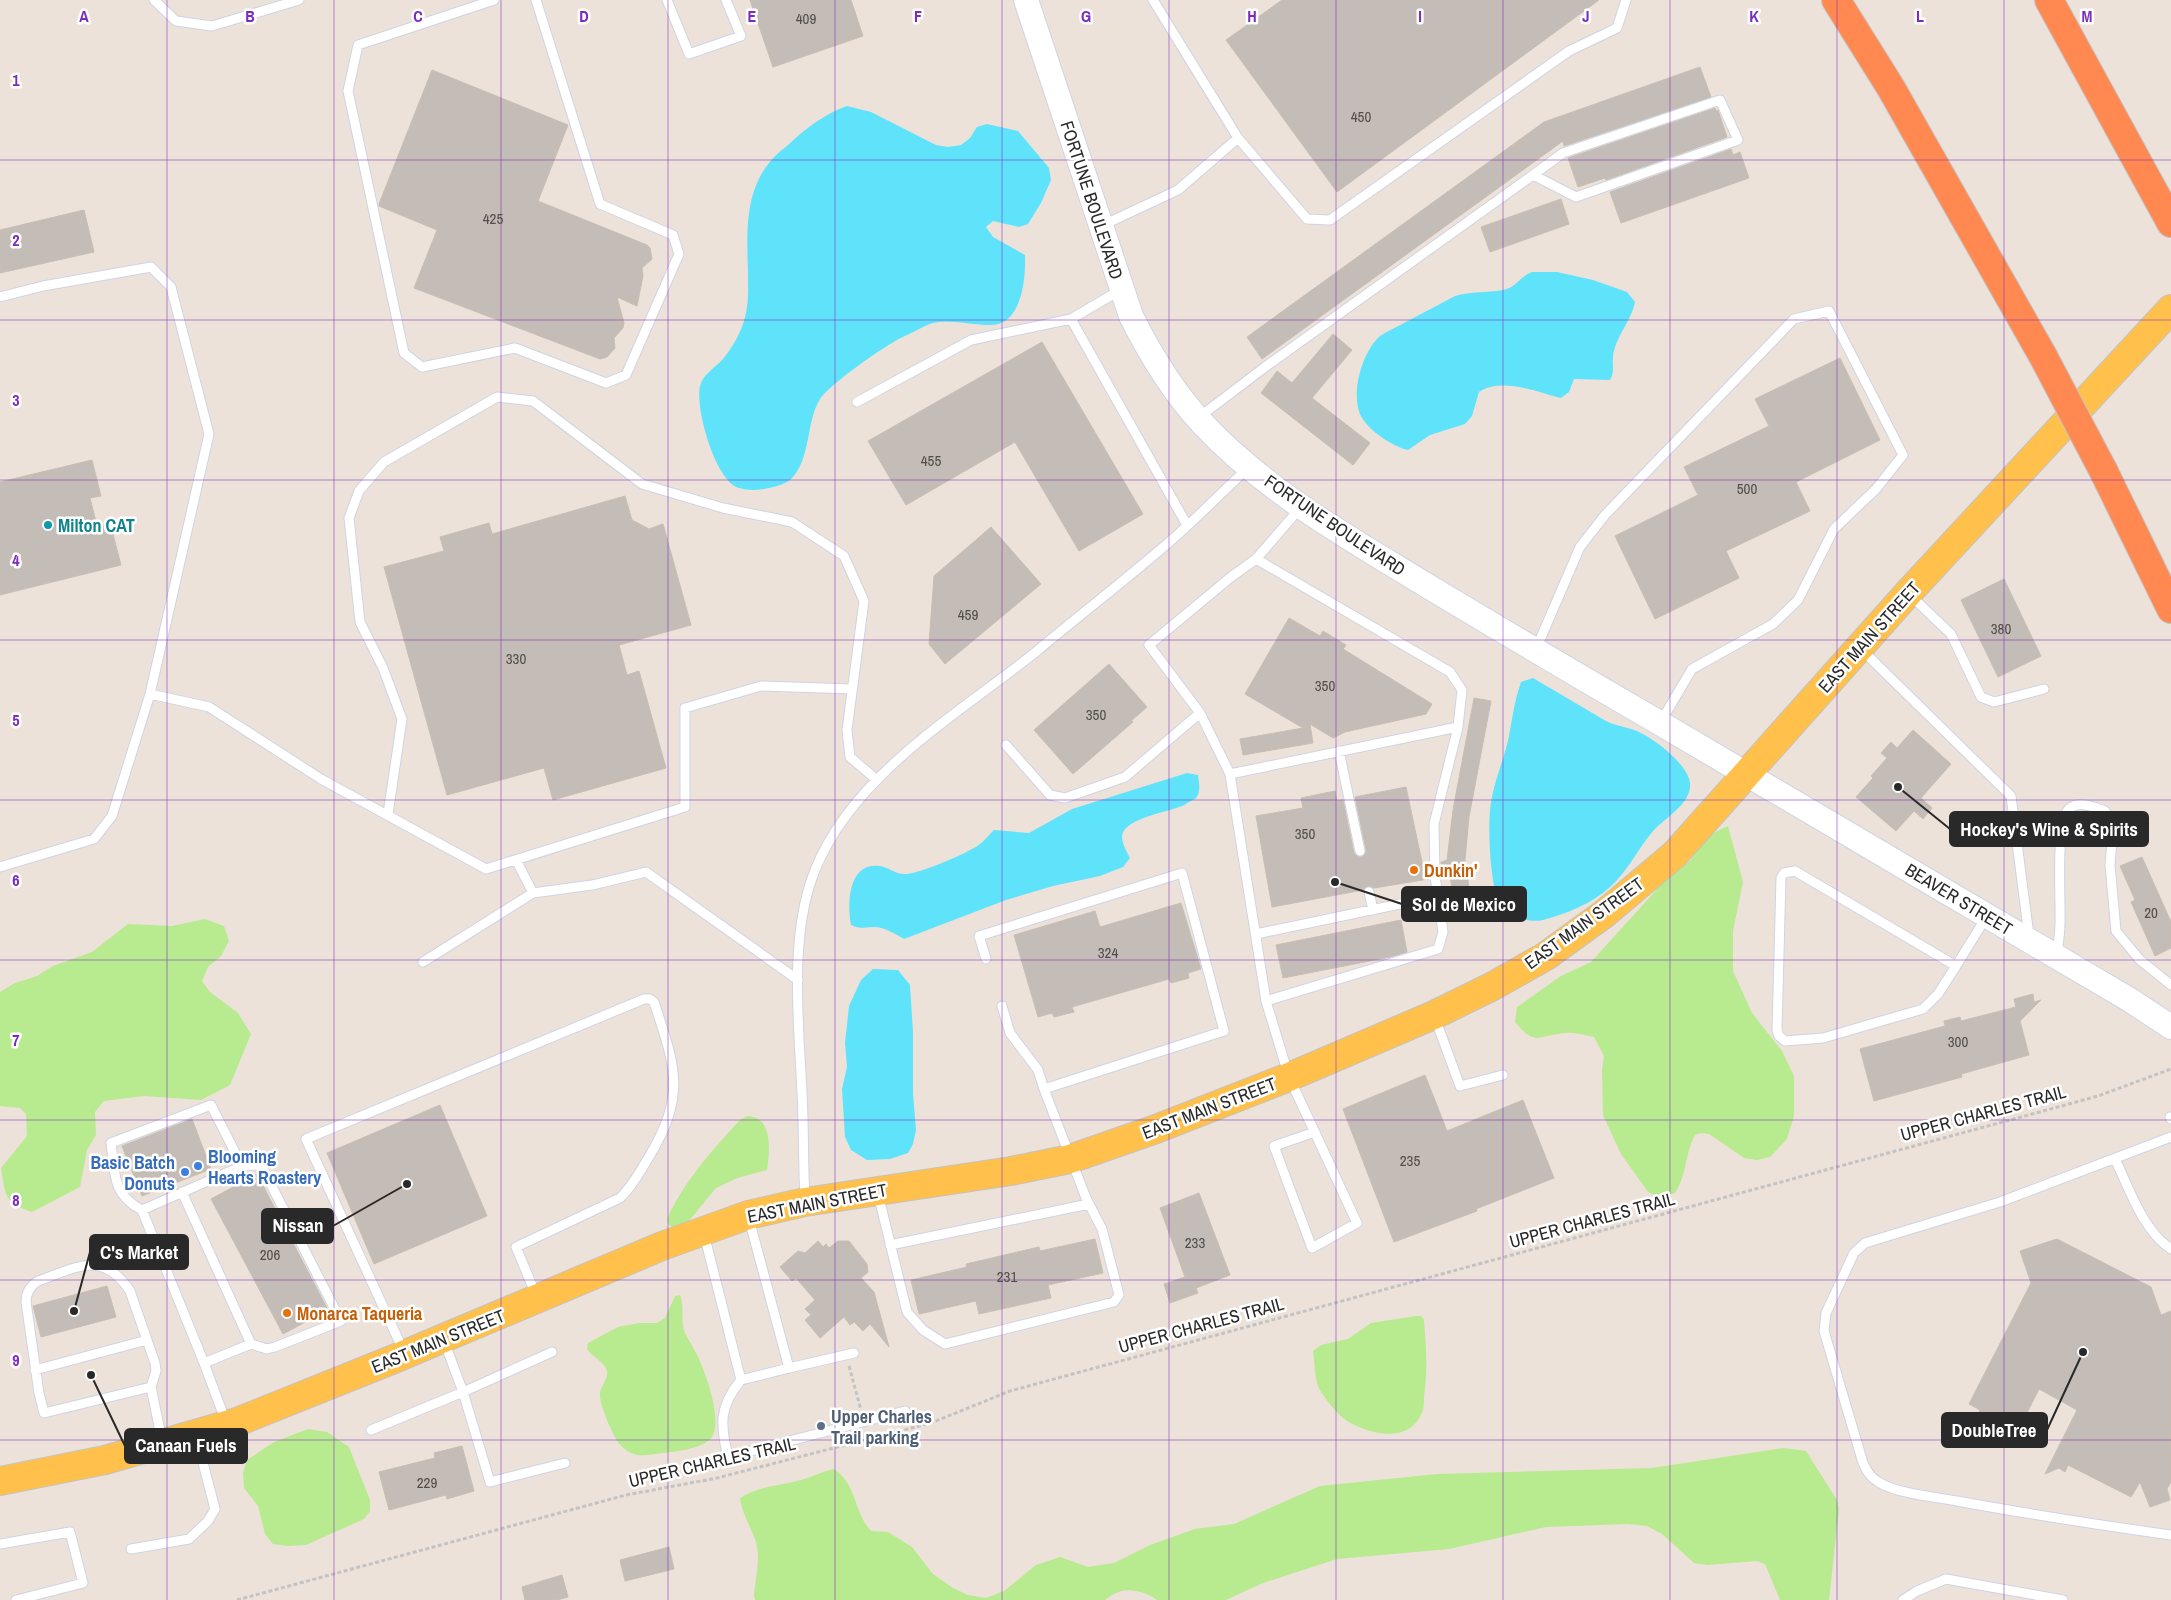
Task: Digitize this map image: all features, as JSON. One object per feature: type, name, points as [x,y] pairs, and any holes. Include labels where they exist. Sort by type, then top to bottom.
[{"type":"highway","points":[[1836,0],[1891,88],[2043,356],[2104,472],[2171,609]]},
{"type":"highway","points":[[2049,0],[2169,220]]},
{"type":"main road","name":"FORTUNE BOULEVARD","points":[[1026,0],[1131,316],[1151,355],[1198,418],[1249,467],[1302,506],[1356,542],[1746,774]]},
{"type":"main road","name":"EAST MAIN STREET","points":[[0,1481],[105,1460],[227,1425],[405,1355],[662,1246],[748,1215],[805,1202],[1070,1159],[1156,1129],[1289,1076],[1434,1015],[1493,986],[1546,956],[1604,914],[1675,854],[1908,593],[2171,309]]},
{"type":"main road","name":"BEAVER STREET","points":[[1746,774],[2130,1000],[2171,1028]]},
{"type":"lane","points":[[154,0],[176,21],[212,26],[299,0]]},
{"type":"lane","points":[[494,0],[358,45],[348,91],[404,354],[422,367],[515,348],[606,382],[626,375],[679,254],[674,235],[600,204],[536,0]]},
{"type":"lane","points":[[667,0],[689,54],[741,36],[726,0]]},
{"type":"lane","points":[[1153,0],[1238,138],[1307,219],[1330,220],[1569,51],[1617,28],[1626,0]]},
{"type":"lane","points":[[1198,418],[1265,367],[1533,174],[1563,153],[1720,100],[1738,140],[1576,197],[1533,174]]},
{"type":"lane","points":[[1101,226],[1178,190],[1238,138]]},
{"type":"lane","points":[[0,297],[43,286],[151,267],[171,287],[209,434],[150,694],[112,816],[94,839],[0,868]]},
{"type":"lane","points":[[858,402],[971,340],[1071,319],[1122,289]]},
{"type":"lane","points":[[1535,650],[1580,547],[1605,515],[1794,319],[1829,311],[1903,455],[1876,489],[1834,528],[1798,600],[1773,624],[1692,668],[1660,723]]},
{"type":"lane","points":[[1071,319],[1187,526]]},
{"type":"lane","points":[[388,814],[402,719],[382,668],[360,622],[349,518],[359,491],[384,462],[497,397],[533,401],[642,484],[723,508],[792,522],[844,556],[864,601],[847,730],[850,758],[877,780]]},
{"type":"lane","points":[[805,1202],[798,980],[801,926],[810,884],[818,864],[841,822],[877,780],[899,758],[1042,646],[1168,543],[1249,467]]},
{"type":"lane","points":[[1302,506],[1256,559],[1149,645],[1200,713],[1230,774],[1266,1001],[1289,1076],[1315,1132],[1356,1223],[1312,1248],[1274,1146],[1315,1132]]},
{"type":"lane","points":[[1256,559],[1450,672],[1462,690],[1458,727],[1434,824],[1435,876],[1443,932],[1438,949],[1266,1001]]},
{"type":"lane","points":[[1908,593],[1951,634],[1982,697],[1994,702],[2044,689]]},
{"type":"lane","points":[[1859,648],[2011,796],[2029,941]]},
{"type":"lane","points":[[150,694],[209,707],[321,779],[486,869],[685,807],[685,708],[761,686],[852,689]]},
{"type":"lane","points":[[1006,745],[1050,795],[1065,798],[1125,777],[1200,713]]},
{"type":"lane","points":[[1230,774],[1458,727]]},
{"type":"lane","points":[[1339,751],[1360,851]]},
{"type":"lane","points":[[2056,957],[2060,926],[2059,867],[2062,819],[2067,810],[2076,805],[2088,805],[2105,811],[2113,828],[2110,865],[2116,931],[2140,960],[2171,985]]},
{"type":"lane","points":[[516,860],[533,893]]},
{"type":"lane","points":[[1956,966],[1795,871],[1784,873],[1781,878],[1777,1030],[1779,1036],[1785,1041],[1823,1038],[1924,1009],[1938,994],[1978,934],[1988,916]]},
{"type":"lane","points":[[422,962],[533,893],[592,885],[646,872],[798,980]]},
{"type":"lane","points":[[986,959],[979,936],[1182,873],[1224,1031],[1044,1089]]},
{"type":"lane","points":[[1369,892],[1372,910]]},
{"type":"lane","points":[[1256,934],[1438,896]]},
{"type":"lane","points":[[405,1355],[306,1139],[472,1069],[644,999],[650,999],[654,1002],[673,1062],[674,1097],[671,1108],[653,1150],[629,1189],[610,1203],[516,1247],[538,1299]]},
{"type":"lane","points":[[877,1191],[907,1312],[923,1330],[945,1344],[1114,1302],[1119,1295],[1102,1229],[1070,1159],[1038,1070],[1010,1033],[1002,1006]]},
{"type":"lane","points":[[1434,1015],[1460,1086],[1503,1075]]},
{"type":"lane","points":[[227,1425],[142,1210],[126,1200],[117,1188],[110,1143],[211,1105],[242,1166]]},
{"type":"lane","points":[[2171,1137],[2000,1202],[1866,1242],[1854,1253],[1826,1313],[1824,1331],[1863,1463],[1869,1475],[1880,1483],[1891,1488],[1966,1503],[2171,1535]]},
{"type":"lane","points":[[2115,1159],[2147,1225],[2154,1236],[2171,1248]]},
{"type":"lane","points":[[142,1210],[242,1166],[257,1165],[263,1169],[341,1320],[275,1347],[267,1349],[251,1344],[204,1363]]},
{"type":"lane","points":[[182,1192],[251,1344]]},
{"type":"lane","points":[[890,1245],[1089,1204]]},
{"type":"lane","points":[[748,1215],[789,1368]]},
{"type":"lane","points":[[703,1231],[741,1380]]},
{"type":"lane","points":[[151,1387],[44,1413],[38,1393],[26,1302],[28,1290],[38,1281],[85,1265],[99,1265],[106,1268],[124,1282],[130,1292],[156,1371],[151,1387],[163,1443]]},
{"type":"lane","points":[[444,1338],[463,1392],[490,1482],[565,1463]]},
{"type":"lane","points":[[35,1370],[147,1340]]},
{"type":"lane","points":[[371,1430],[463,1392],[552,1352]]},
{"type":"lane","points":[[850,1354],[741,1380],[730,1394],[723,1416],[723,1434],[728,1457],[905,1411]]},
{"type":"lane","points":[[131,1549],[189,1538],[208,1521],[215,1508],[196,1434]]},
{"type":"lane","points":[[0,1544],[70,1532],[83,1583],[16,1600]]},
{"type":"lane","points":[[1903,1600],[1917,1591],[1946,1579],[2064,1600]]},
{"type":"path","name":"UPPER CHARLES TRAIL","points":[[238,1600],[626,1495],[717,1478],[940,1420],[989,1398],[1010,1391],[2058,1107],[2109,1092],[2171,1069]]},
{"type":"path","points":[[850,1354],[868,1439]]},
{"type":"green space","points":[[1728,826],[1743,882],[1733,931],[1733,971],[1752,1013],[1782,1051],[1794,1076],[1794,1116],[1787,1139],[1770,1157],[1757,1160],[1744,1158],[1709,1134],[1695,1135],[1689,1149],[1679,1186],[1675,1193],[1660,1197],[1648,1192],[1621,1154],[1603,1115],[1602,1069],[1604,1056],[1594,1037],[1570,1033],[1539,1038],[1528,1035],[1515,1022],[1517,1007],[1561,976],[1591,962],[1669,876],[1690,861],[1705,837]]},
{"type":"green space","points":[[205,919],[224,926],[229,941],[221,956],[208,967],[202,981],[210,992],[238,1013],[251,1034],[230,1085],[201,1100],[144,1096],[104,1101],[95,1112],[96,1135],[87,1150],[80,1187],[32,1212],[16,1205],[5,1191],[1,1168],[27,1136],[26,1114],[20,1108],[0,1106],[0,992],[15,983],[37,976],[53,966],[92,952],[128,924],[172,926]]},
{"type":"green space","points":[[747,1116],[762,1122],[766,1128],[769,1145],[767,1170],[737,1178],[716,1188],[684,1227],[672,1227],[668,1224],[667,1219],[682,1191],[720,1142],[741,1119]]},
{"type":"green space","points":[[680,1295],[686,1336],[700,1361],[712,1395],[715,1429],[708,1441],[697,1447],[649,1455],[633,1454],[618,1442],[612,1432],[600,1397],[607,1371],[604,1365],[587,1349],[588,1343],[618,1327],[640,1323],[657,1323],[665,1318],[675,1296]]},
{"type":"green space","points":[[1421,1316],[1424,1320],[1426,1349],[1424,1406],[1421,1415],[1415,1424],[1407,1430],[1387,1434],[1366,1430],[1347,1421],[1333,1408],[1319,1388],[1313,1351],[1321,1345],[1348,1339],[1371,1323]]},
{"type":"green space","points":[[308,1429],[327,1432],[349,1447],[370,1500],[370,1511],[364,1519],[306,1545],[288,1546],[273,1544],[265,1534],[258,1506],[244,1488],[243,1473],[247,1460],[274,1442]]},
{"type":"green space","points":[[1783,1448],[1806,1451],[1837,1500],[1839,1509],[1829,1600],[1780,1600],[1765,1564],[1757,1561],[1707,1565],[1694,1563],[1662,1534],[1647,1526],[1628,1524],[1546,1527],[1449,1549],[1337,1559],[1263,1583],[1226,1600],[1157,1600],[1144,1593],[1128,1590],[1115,1593],[1105,1600],[755,1600],[758,1562],[756,1542],[740,1498],[771,1486],[808,1478],[834,1469],[847,1482],[861,1516],[871,1531],[888,1532],[912,1547],[933,1574],[953,1588],[968,1595],[986,1598],[1004,1591],[1036,1565],[1060,1557],[1088,1567],[1114,1563],[1150,1545],[1195,1529],[1234,1524],[1320,1486],[1437,1474],[1652,1468]]},
{"type":"water","points":[[847,106],[871,112],[936,145],[948,147],[961,145],[970,138],[977,127],[987,124],[1018,131],[1049,168],[1051,180],[1041,203],[1028,224],[1019,227],[993,221],[986,227],[993,237],[1025,255],[1023,288],[1015,309],[1009,318],[1001,323],[990,325],[954,322],[933,323],[897,340],[873,355],[847,374],[820,399],[812,418],[803,459],[793,477],[785,483],[769,488],[746,490],[730,483],[715,458],[704,426],[699,396],[700,386],[706,375],[730,350],[744,322],[748,295],[749,215],[751,201],[761,175],[769,163],[801,133],[830,113]]},
{"type":"water","points":[[1532,272],[1557,272],[1593,280],[1627,292],[1635,302],[1614,350],[1613,371],[1610,380],[1574,379],[1569,392],[1561,398],[1519,387],[1498,386],[1488,388],[1479,392],[1472,416],[1465,424],[1430,435],[1408,450],[1388,441],[1368,426],[1360,414],[1357,395],[1358,384],[1363,362],[1380,336],[1455,296],[1507,289]]},
{"type":"water","points":[[1533,678],[1606,721],[1637,731],[1648,737],[1678,761],[1688,776],[1690,783],[1690,790],[1683,803],[1654,830],[1622,874],[1610,887],[1596,898],[1579,907],[1561,915],[1538,921],[1515,917],[1502,907],[1498,900],[1492,875],[1489,832],[1493,793],[1508,741],[1521,682]]},
{"type":"water","points":[[1187,773],[1198,775],[1198,796],[1186,804],[1131,824],[1122,836],[1130,858],[1123,867],[1100,876],[1053,886],[1006,900],[904,939],[882,928],[861,928],[851,925],[849,907],[852,886],[855,878],[861,871],[869,867],[879,866],[903,874],[922,870],[974,848],[994,830],[1029,833],[1072,809]]},
{"type":"water","points":[[873,969],[898,970],[910,985],[913,1032],[913,1094],[916,1130],[913,1144],[908,1153],[890,1159],[867,1160],[851,1150],[845,1137],[842,1089],[847,1067],[845,1043],[849,1006],[861,980]]},
{"type":"building","points":[[750,0],[851,0],[863,36],[773,67]]},
{"type":"building","points":[[1282,0],[1599,0],[1337,192],[1226,40]]},
{"type":"building","points":[[1700,67],[1711,97],[1564,146],[1563,141],[1262,359],[1247,337],[1544,122]]},
{"type":"building","points":[[432,70],[568,125],[538,201],[647,245],[650,248],[652,259],[642,268],[643,276],[637,306],[617,297],[624,323],[623,328],[614,338],[615,348],[607,357],[600,359],[414,288],[437,230],[379,206],[379,204]]},
{"type":"building","points":[[1715,108],[1716,111],[1718,110],[1727,137],[1606,180],[1605,178],[1578,187],[1568,158]]},
{"type":"building","points":[[1731,149],[1733,155],[1740,152],[1749,178],[1621,223],[1610,192]]},
{"type":"building","points":[[1561,199],[1569,224],[1490,252],[1481,227]]},
{"type":"building","points":[[84,210],[94,252],[0,273],[0,230]]},
{"type":"building","points":[[1333,334],[1352,350],[1312,398],[1370,443],[1353,465],[1261,393],[1277,371],[1292,383]]},
{"type":"building","points":[[1042,342],[1143,514],[1079,551],[1015,442],[906,505],[868,441]]},
{"type":"building","points":[[1840,358],[1880,440],[1796,482],[1810,511],[1726,551],[1739,578],[1655,619],[1615,536],[1698,495],[1684,467],[1769,426],[1755,399]]},
{"type":"building","name":"Milton CAT","points":[[92,460],[101,496],[90,498],[97,526],[110,523],[121,565],[0,595],[0,482]]},
{"type":"building","points":[[625,496],[632,520],[649,529],[663,524],[691,625],[619,645],[627,675],[639,671],[666,768],[553,800],[544,768],[447,795],[384,567],[444,551],[440,537],[489,523],[492,534]]},
{"type":"building","points":[[991,527],[1041,584],[945,664],[929,644],[934,576]]},
{"type":"building","points":[[2004,579],[2041,656],[1998,677],[1961,600]]},
{"type":"building","points":[[1289,618],[1320,636],[1323,631],[1346,645],[1343,649],[1432,704],[1426,714],[1345,732],[1333,738],[1310,724],[1313,743],[1243,755],[1240,739],[1303,728],[1245,694]]},
{"type":"building","points":[[1109,664],[1147,707],[1131,721],[1133,722],[1073,774],[1034,730]]},
{"type":"building","points":[[1474,698],[1491,701],[1469,817],[1465,860],[1471,902],[1454,904],[1450,875],[1441,877],[1441,862],[1447,860],[1453,810]]},
{"type":"building","points":[[1913,730],[1951,764],[1921,798],[1932,808],[1923,819],[1914,811],[1896,831],[1856,797],[1887,758],[1881,753],[1891,742],[1897,748]]},
{"type":"building","points":[[1406,787],[1423,867],[1429,865],[1429,879],[1374,888],[1368,886],[1363,890],[1272,907],[1256,816],[1303,808],[1301,798],[1335,791],[1337,801],[1343,800],[1354,853],[1361,857],[1366,850],[1355,797]]},
{"type":"building","points":[[2142,857],[2171,922],[2171,948],[2155,956],[2131,902],[2135,900],[2120,866]]},
{"type":"building","points":[[1181,903],[1201,969],[1188,973],[1189,978],[1171,983],[1169,979],[1072,1007],[1074,1012],[1054,1017],[1052,1013],[1038,1017],[1014,935],[1095,911],[1100,927]]},
{"type":"building","points":[[1401,920],[1407,952],[1283,978],[1276,945]]},
{"type":"building","points":[[2033,994],[2034,1002],[2041,1000],[2020,1021],[2029,1055],[1961,1074],[1962,1077],[1874,1101],[1860,1049],[1945,1026],[1944,1021],[1960,1017],[1961,1021],[2016,1007],[2014,999]]},
{"type":"building","points":[[1425,1075],[1447,1131],[1523,1100],[1554,1178],[1476,1209],[1477,1211],[1394,1242],[1343,1109]]},
{"type":"building","points":[[440,1105],[487,1216],[374,1264],[327,1153]]},
{"type":"building","points":[[192,1119],[211,1169],[142,1196],[122,1146]]},
{"type":"building","points":[[257,1174],[328,1310],[283,1334],[211,1199]]},
{"type":"building","points":[[1199,1193],[1230,1275],[1196,1288],[1198,1293],[1170,1303],[1164,1284],[1185,1277],[1160,1208]]},
{"type":"building","points":[[1095,1239],[1103,1273],[1048,1285],[1051,1298],[979,1314],[976,1301],[919,1314],[911,1280],[967,1267],[966,1264],[1039,1247],[1040,1251]]},
{"type":"building","points":[[2057,1239],[2151,1287],[2161,1315],[2171,1311],[2171,1482],[2167,1489],[2170,1500],[2150,1507],[2140,1482],[2131,1497],[2068,1465],[2065,1472],[2059,1468],[2045,1474],[2077,1410],[2039,1389],[2015,1437],[1976,1417],[1980,1410],[1969,1404],[2031,1283],[2020,1251]]},
{"type":"building","points":[[818,1241],[823,1247],[826,1244],[829,1248],[838,1241],[849,1241],[867,1264],[868,1272],[861,1278],[874,1292],[889,1347],[870,1324],[863,1331],[854,1322],[850,1325],[844,1317],[820,1338],[805,1320],[811,1315],[805,1309],[815,1300],[796,1278],[792,1281],[780,1267],[798,1251],[805,1253]]},
{"type":"building","points":[[107,1286],[116,1317],[41,1337],[33,1306]]},
{"type":"building","points":[[462,1446],[474,1491],[447,1499],[446,1495],[389,1510],[379,1472],[435,1458],[434,1453]]},
{"type":"building","points":[[669,1547],[674,1569],[625,1581],[620,1560]]},
{"type":"building","points":[[562,1575],[568,1597],[557,1600],[525,1600],[522,1587]]},
{"type":"place","name":"Milton CAT","points":[[48,525]]},
{"type":"place","name":"Hockey's Wine & Spirits","points":[[1898,787]]},
{"type":"place","name":"Dunkin'","points":[[1414,870]]},
{"type":"place","name":"Sol de Mexico","points":[[1335,882]]},
{"type":"place","name":"Blooming Hearts Roastery","points":[[198,1166]]},
{"type":"place","name":"Basic Batch Donuts","points":[[185,1172]]},
{"type":"place","name":"Nissan","points":[[407,1184]]},
{"type":"place","name":"C's Market","points":[[74,1311]]},
{"type":"place","name":"Monarca Taqueria","points":[[287,1313]]},
{"type":"place","name":"DoubleTree","points":[[2083,1352]]},
{"type":"place","name":"Canaan Fuels","points":[[91,1375]]},
{"type":"place","name":"Upper Charles Trail parking","points":[[821,1426]]}]
